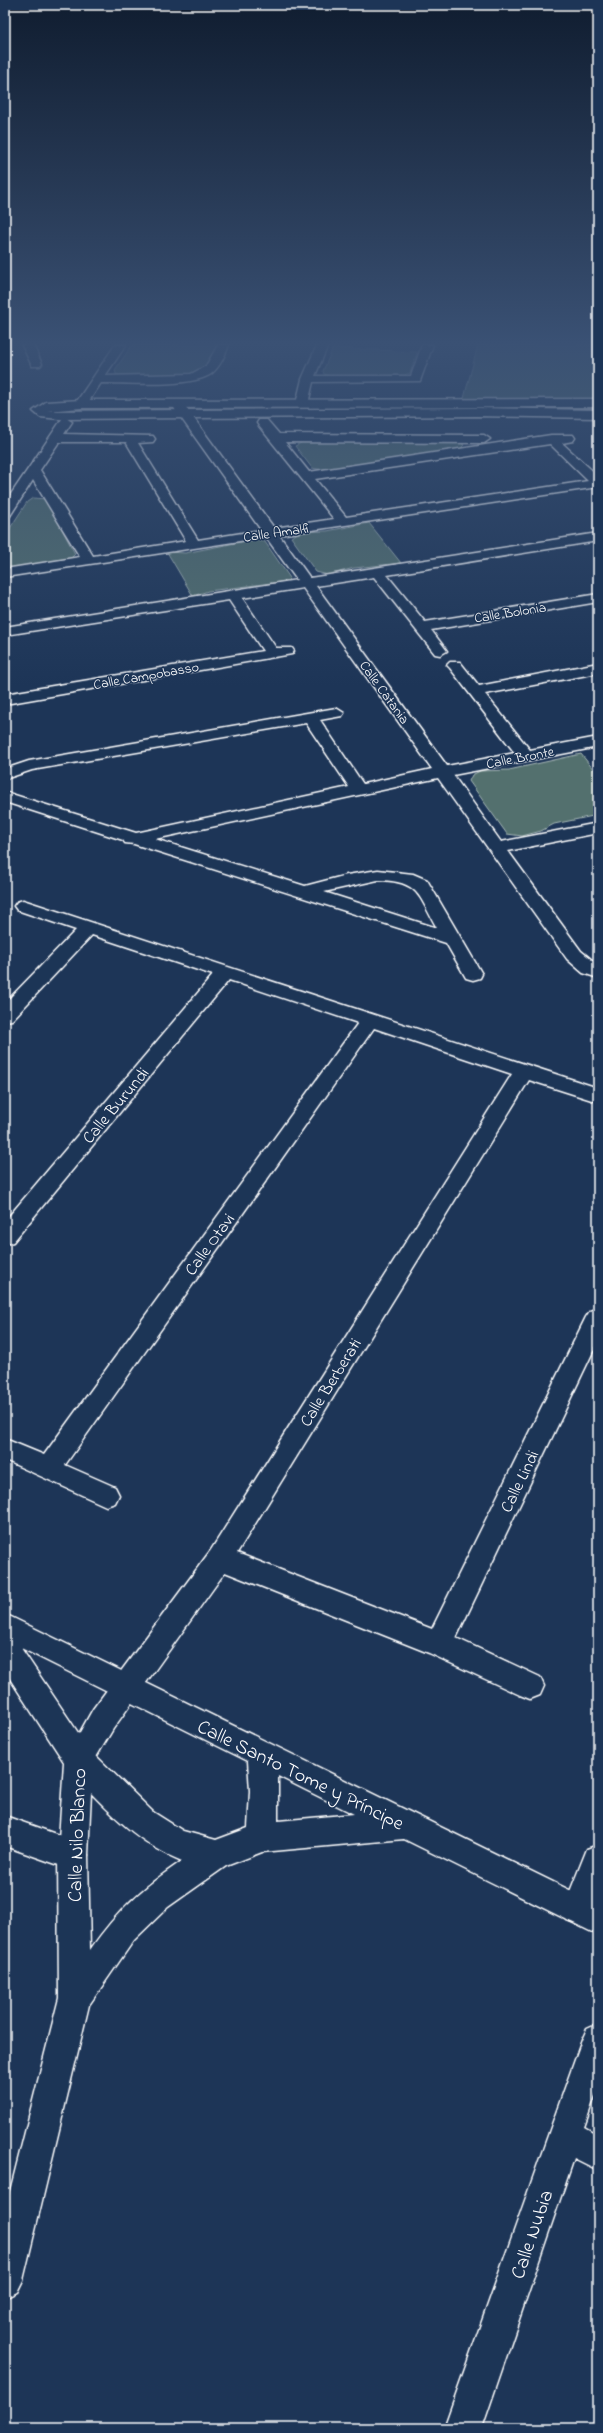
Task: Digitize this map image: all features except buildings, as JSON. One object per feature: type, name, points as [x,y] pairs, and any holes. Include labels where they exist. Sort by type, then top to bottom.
[{"type":"street","points":[[5,513],[43,459]]},
{"type":"street","points":[[142,459],[194,544]]},
{"type":"street","name":"Calle Catania","points":[[217,459],[574,955],[590,969],[598,972]]},
{"type":"street","points":[[292,459],[343,522]]},
{"type":"street","points":[[306,476],[421,459]]},
{"type":"street","points":[[572,459],[598,483]]},
{"type":"street","points":[[34,472],[89,561]]},
{"type":"street","name":"Calle Amalfi","points":[[5,573],[598,483]]},
{"type":"street","points":[[5,631],[234,596],[598,537]]},
{"type":"street","points":[[378,573],[440,651]]},
{"type":"street","name":"Calle Campobasso","points":[[5,699],[279,652],[234,596]]},
{"type":"street","name":"Calle Bolonia","points":[[422,627],[598,598]]},
{"type":"street","points":[[455,665],[526,756]]},
{"type":"street","points":[[475,691],[598,668]]},
{"type":"street","points":[[5,774],[29,766],[336,713]]},
{"type":"street","points":[[310,717],[359,790]]},
{"type":"street","name":"Calle Bronte","points":[[131,838],[443,772],[598,742]]},
{"type":"street","points":[[5,797],[453,939]]},
{"type":"street","points":[[497,848],[593,829],[598,843]]},
{"type":"street","points":[[302,892],[376,874],[391,874],[414,879],[421,884],[473,974]]},
{"type":"street","points":[[23,906],[524,1072],[598,1095]]},
{"type":"street","points":[[5,1015],[88,928]]},
{"type":"street","name":"Calle Burundi","points":[[5,1236],[225,973]]},
{"type":"street","name":"Calle Otavi","points":[[49,1468],[370,1020]]},
{"type":"street","name":"Calle Berberati","points":[[79,1758],[103,1719],[220,1558],[524,1072]]},
{"type":"street","name":"Calle Lindi","points":[[439,1644],[598,1318]]},
{"type":"street","points":[[5,1449],[106,1494]]},
{"type":"street","points":[[220,1558],[439,1644],[530,1686]]},
{"type":"street","name":"Calle Santo Tome y Príncipe","points":[[5,1626],[128,1686],[262,1756],[588,1914]]},
{"type":"street","name":"Calle Nilo Blanco","points":[[5,1647],[79,1758],[73,1855],[74,1998],[5,2280]]},
{"type":"street","points":[[262,1756],[265,1791],[262,1837]]},
{"type":"street","points":[[79,1758],[123,1804],[152,1830],[188,1849],[216,1855]]},
{"type":"street","name":"Calle Nilo Blanco","points":[[74,1998],[123,1929],[157,1896],[189,1872],[216,1855],[262,1837],[404,1825]]},
{"type":"street","points":[[5,1831],[73,1855]]},
{"type":"street","points":[[588,1914],[598,1860]]},
{"type":"street","name":"Calle Nubia","points":[[463,2428],[598,2040]]},
{"type":"street","points":[[565,2135],[598,2153]]},
{"type":"green space","points":[[305,459],[398,459],[323,470],[312,468]]},
{"type":"green space","points":[[33,498],[46,499],[75,554],[70,559],[5,569],[5,536],[27,502]]},
{"type":"green space","points":[[369,523],[401,563],[354,568],[328,575],[316,572],[291,537],[300,532],[327,531]]},
{"type":"green space","points":[[256,539],[265,542],[290,578],[287,581],[208,591],[193,596],[167,552],[185,553]]},
{"type":"green space","points":[[581,754],[598,775],[598,815],[554,824],[541,831],[522,836],[507,834],[469,781],[472,775],[480,771],[509,770]]}]
